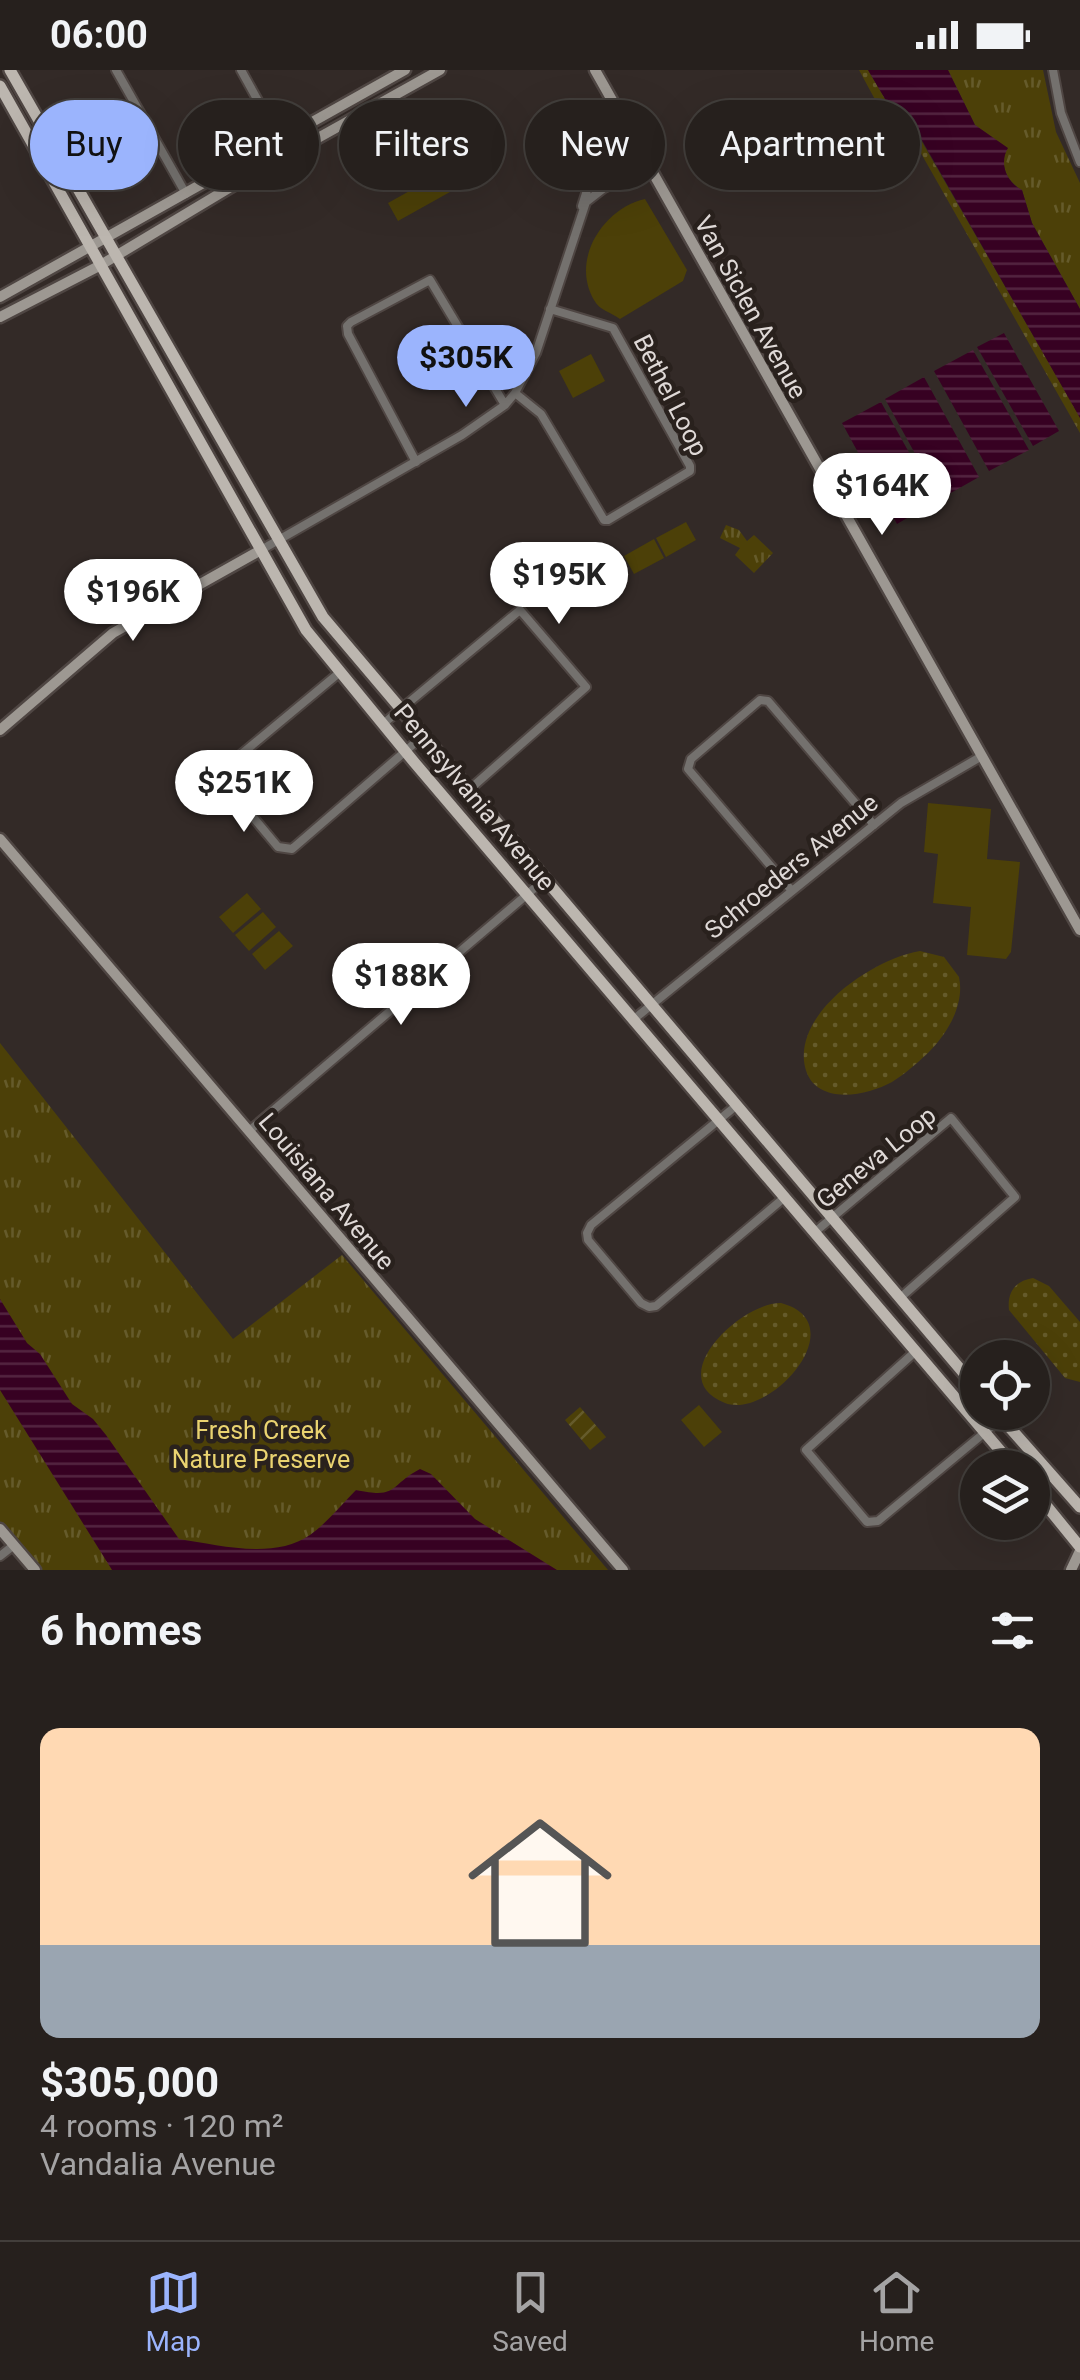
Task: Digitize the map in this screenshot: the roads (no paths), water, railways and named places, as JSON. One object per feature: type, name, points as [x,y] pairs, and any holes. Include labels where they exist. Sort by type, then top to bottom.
[{"type":"main road","name":"Pennsylvania Avenue","points":[[10,70],[323,616],[960,1369]]},
{"type":"main road","name":"Pennsylvania Avenue","points":[[0,86],[306,630],[1000,1450]]},
{"type":"main road","points":[[1011,1430],[1080,1507]]},
{"type":"main road","points":[[1050,1511],[1080,1549]]},
{"type":"street","points":[[116,70],[186,194]]},
{"type":"street","points":[[241,70],[258,100]]},
{"type":"street","points":[[319,118],[406,70]]},
{"type":"street","points":[[319,138],[440,70]]},
{"type":"street","name":"Van Siclen Avenue","points":[[595,70],[612,100]]},
{"type":"street","points":[[1053,70],[1061,113],[1080,162]]},
{"type":"street","points":[[0,296],[193,190]]},
{"type":"street","points":[[0,317],[99,266],[228,190]]},
{"type":"street","points":[[581,215],[586,190]]},
{"type":"street","points":[[0,730],[112,634],[416,462],[505,405],[516,393],[536,353],[586,202],[599,190]]},
{"type":"street","name":"Van Siclen Avenue","points":[[661,190],[1080,930]]},
{"type":"street","points":[[416,462],[348,334],[351,322],[430,280],[505,405]]},
{"type":"street","name":"Bethel Loop","points":[[516,393],[541,414],[604,520],[690,472],[614,328],[550,309]]},
{"type":"street","points":[[383,724],[520,610],[586,687],[470,788]]},
{"type":"street","points":[[339,673],[221,770],[222,780],[278,847],[292,849],[423,736]]},
{"type":"street","points":[[792,891],[688,768],[691,759],[760,700],[768,701],[874,825]]},
{"type":"street","name":"Schroeders Avenue","points":[[634,1019],[901,802],[982,756]]},
{"type":"street","name":"Louisiana Avenue","points":[[0,839],[623,1570]]},
{"type":"street","points":[[249,1131],[544,880]]},
{"type":"street","points":[[737,1104],[591,1226],[588,1240],[649,1308],[784,1196]]},
{"type":"street","name":"Geneva Loop","points":[[814,1232],[951,1118],[1015,1197],[900,1298]]},
{"type":"street","points":[[916,1351],[810,1445],[806,1450],[808,1456],[873,1524],[985,1432]]},
{"type":"street","points":[[0,1528],[35,1570]]},
{"type":"street","points":[[0,1556],[14,1544]]},
{"type":"street","points":[[1070,1570],[1080,1549]]},
{"type":"park label","name":"Fresh Creek Nature Preserve","points":[[261,1444]]}]
